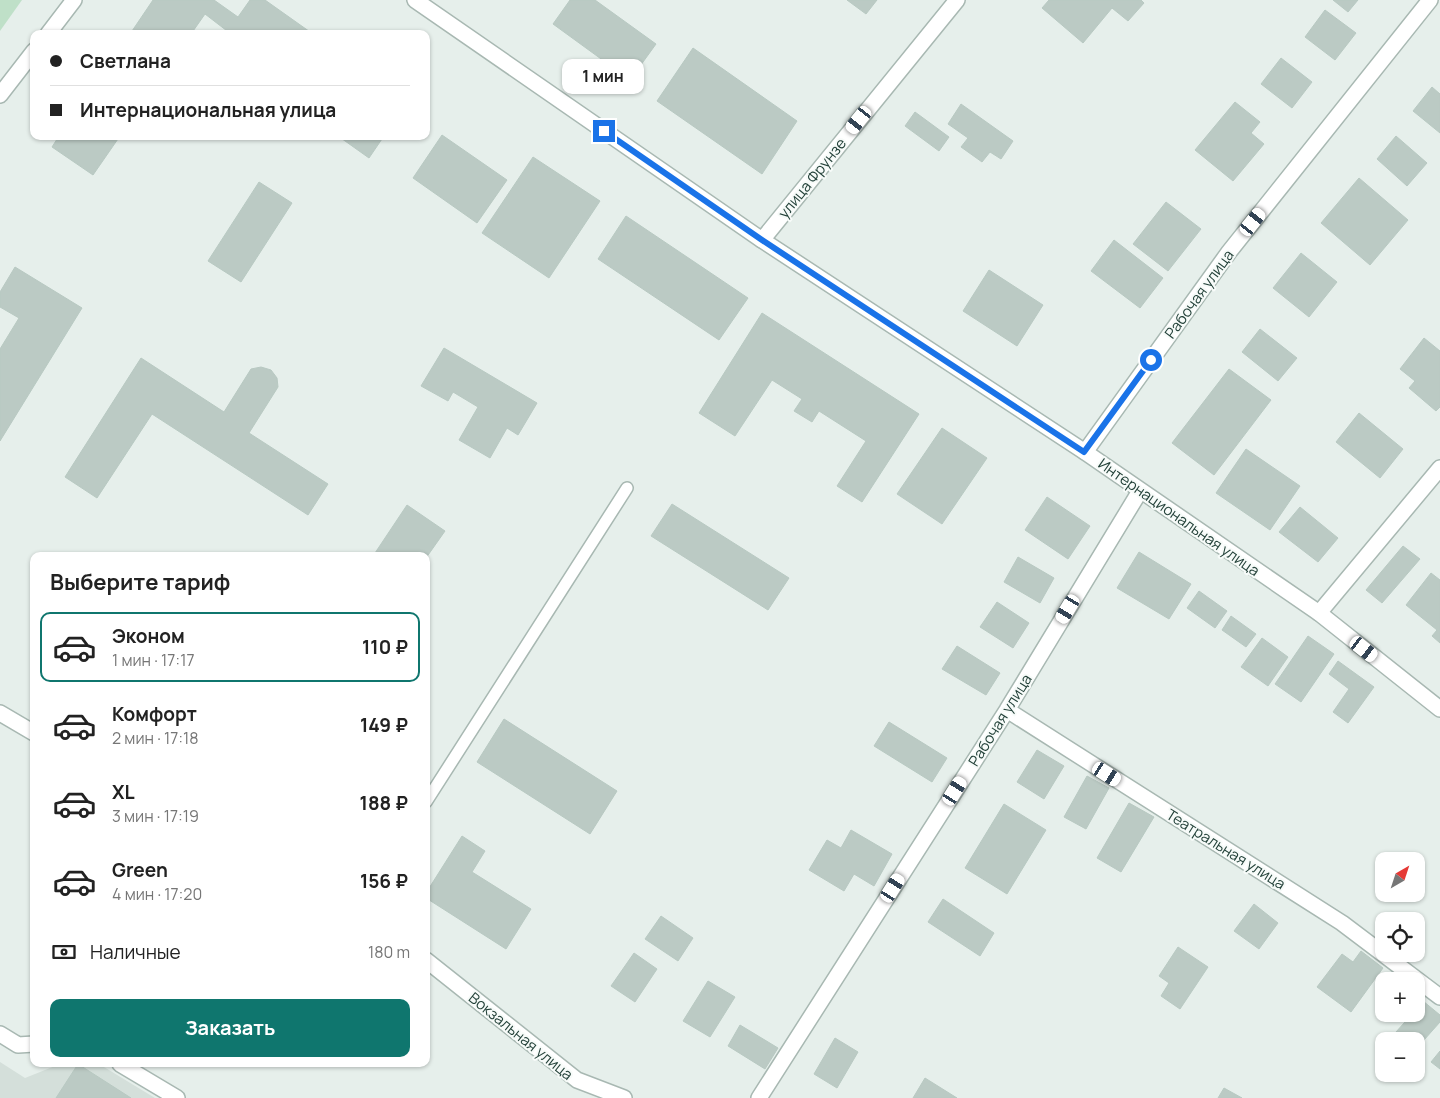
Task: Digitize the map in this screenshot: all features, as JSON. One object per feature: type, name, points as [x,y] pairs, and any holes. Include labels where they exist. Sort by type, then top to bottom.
[{"type":"street","points":[[51,30],[74,0]]},
{"type":"street","name":"Интернациональная улица","points":[[415,0],[762,240],[1084,452],[1319,613],[1440,709]]},
{"type":"street","name":"улица Фрунзе","points":[[762,240],[956,0]]},
{"type":"street","name":"Рабочая улица","points":[[1084,452],[1229,252],[1430,0]]},
{"type":"street","points":[[0,95],[30,57]]},
{"type":"street","points":[[1319,613],[1440,468]]},
{"type":"street","name":"Рабочая улица","points":[[759,1098],[1007,710],[1140,491]]},
{"type":"street","name":"Театральная улица","points":[[1007,710],[1342,923],[1440,997]]},
{"type":"street","points":[[0,713],[30,731]]},
{"type":"street","name":"Вокзальная улица","points":[[430,963],[577,1080],[624,1098]]},
{"type":"street","points":[[0,1034],[18,1045],[30,1044]]},
{"type":"street","points":[[125,1067],[177,1098]]},
{"type":"lane","points":[[430,796],[627,488]]},
{"type":"shaded area","points":[[0,1062],[25,1078],[52,1067],[104,1067],[155,1098],[0,1098]]},
{"type":"green space","points":[[0,0],[22,0],[0,31]]},
{"type":"building","points":[[153,0],[214,0],[238,17],[250,0],[265,0],[307,30],[226,30],[205,14],[194,30],[133,30]]},
{"type":"building","points":[[570,0],[595,0],[656,44],[630,80],[553,24]]},
{"type":"building","points":[[847,0],[877,0],[866,14]]},
{"type":"building","points":[[1049,0],[1141,0],[1144,3],[1128,21],[1112,8],[1083,43],[1042,8]]},
{"type":"building","points":[[1333,0],[1358,0],[1348,12]]},
{"type":"building","points":[[1325,10],[1356,33],[1335,60],[1305,37]]},
{"type":"building","points":[[693,48],[797,121],[762,174],[657,101]]},
{"type":"building","points":[[1281,58],[1312,82],[1292,108],[1261,84]]},
{"type":"building","points":[[1432,87],[1440,94],[1440,133],[1413,111]]},
{"type":"building","points":[[1235,102],[1260,122],[1251,133],[1264,144],[1233,181],[1195,150]]},
{"type":"building","points":[[961,104],[1013,141],[1001,159],[990,152],[982,162],[961,147],[968,138],[948,124]]},
{"type":"building","points":[[915,112],[949,137],[939,151],[905,126]]},
{"type":"building","points":[[442,135],[507,180],[477,223],[413,178]]},
{"type":"building","points":[[1396,136],[1427,163],[1407,186],[1377,159]]},
{"type":"building","points":[[56,140],[117,140],[93,175],[52,147]]},
{"type":"building","points":[[344,140],[381,140],[369,158]]},
{"type":"building","points":[[533,157],[600,201],[549,278],[482,233]]},
{"type":"building","points":[[1359,178],[1408,220],[1370,265],[1321,223]]},
{"type":"building","points":[[259,182],[292,203],[241,282],[208,261]]},
{"type":"building","points":[[1166,202],[1201,229],[1168,271],[1133,244]]},
{"type":"building","points":[[626,216],[748,298],[719,340],[598,259]]},
{"type":"building","points":[[1114,240],[1163,278],[1140,308],[1091,271]]},
{"type":"building","points":[[1301,253],[1337,282],[1309,317],[1273,288]]},
{"type":"building","points":[[15,267],[82,308],[0,441],[0,349],[19,318],[0,307],[0,292]]},
{"type":"building","points":[[989,270],[1043,305],[1017,346],[963,311]]},
{"type":"building","points":[[762,313],[919,414],[862,502],[837,486],[866,441],[819,411],[812,422],[794,411],[802,399],[772,380],[735,436],[699,413]]},
{"type":"building","points":[[1260,329],[1297,358],[1278,381],[1242,352]]},
{"type":"building","points":[[1424,338],[1440,351],[1440,407],[1436,411],[1409,388],[1415,381],[1400,369]]},
{"type":"building","points":[[444,348],[537,403],[518,435],[507,428],[490,458],[459,440],[478,407],[453,392],[448,401],[421,386]]},
{"type":"building","points":[[141,358],[224,412],[251,369],[261,367],[271,370],[277,378],[278,387],[249,433],[328,484],[308,515],[152,414],[97,498],[65,477]]},
{"type":"building","points":[[1229,369],[1271,400],[1214,475],[1172,443]]},
{"type":"building","points":[[1359,413],[1403,449],[1380,478],[1336,442]]},
{"type":"building","points":[[942,428],[987,458],[942,524],[897,494]]},
{"type":"building","points":[[1246,449],[1300,486],[1270,530],[1216,493]]},
{"type":"building","points":[[1047,497],[1090,526],[1068,559],[1025,530]]},
{"type":"building","points":[[672,504],[789,578],[768,610],[651,536]]},
{"type":"building","points":[[407,505],[445,531],[430,552],[376,552]]},
{"type":"building","points":[[1300,507],[1338,538],[1318,562],[1279,532]]},
{"type":"building","points":[[1403,546],[1420,559],[1382,603],[1366,590]]},
{"type":"building","points":[[1139,552],[1191,584],[1169,619],[1117,588]]},
{"type":"building","points":[[1018,557],[1054,578],[1040,603],[1004,582]]},
{"type":"building","points":[[1431,573],[1440,580],[1440,643],[1432,636],[1437,630],[1406,605]]},
{"type":"building","points":[[1199,591],[1227,611],[1215,628],[1187,608]]},
{"type":"building","points":[[997,602],[1029,623],[1013,648],[980,627]]},
{"type":"building","points":[[1231,616],[1256,634],[1246,647],[1222,630]]},
{"type":"building","points":[[1308,636],[1334,654],[1301,702],[1275,684]]},
{"type":"building","points":[[1262,638],[1288,657],[1268,686],[1241,667]]},
{"type":"building","points":[[957,646],[1000,673],[986,695],[942,669]]},
{"type":"building","points":[[1338,661],[1374,687],[1348,723],[1333,712],[1349,689],[1329,674]]},
{"type":"building","points":[[504,719],[617,791],[590,834],[477,762]]},
{"type":"building","points":[[889,722],[947,758],[932,782],[874,746]]},
{"type":"building","points":[[1037,750],[1064,766],[1044,799],[1017,782]]},
{"type":"building","points":[[1087,776],[1109,788],[1086,829],[1064,817]]},
{"type":"building","points":[[1129,803],[1154,817],[1121,872],[1097,858]]},
{"type":"building","points":[[1004,804],[1046,830],[1007,894],[965,868]]},
{"type":"building","points":[[851,830],[892,854],[874,886],[854,874],[844,891],[809,870],[827,840],[841,848]]},
{"type":"building","points":[[462,836],[485,851],[472,872],[531,909],[506,949],[430,901],[430,887]]},
{"type":"building","points":[[943,899],[994,933],[980,956],[928,922]]},
{"type":"building","points":[[1254,904],[1278,923],[1259,949],[1234,931]]},
{"type":"building","points":[[661,916],[693,938],[678,961],[645,939]]},
{"type":"building","points":[[1178,947],[1208,967],[1180,1009],[1161,996],[1169,983],[1159,976]]},
{"type":"building","points":[[1361,951],[1383,968],[1380,972],[1375,972],[1375,979],[1351,1012],[1317,987],[1342,954],[1353,962]]},
{"type":"building","points":[[634,953],[657,969],[635,1002],[611,986]]},
{"type":"building","points":[[708,981],[735,997],[710,1037],[683,1021]]},
{"type":"building","points":[[1425,1003],[1440,1015],[1440,1022],[1425,1039],[1425,1032],[1396,1032],[1405,1022],[1425,1022]]},
{"type":"building","points":[[740,1025],[778,1048],[765,1069],[728,1046]]},
{"type":"building","points":[[835,1038],[858,1052],[837,1088],[814,1074]]},
{"type":"building","points":[[1440,1051],[1440,1069],[1431,1062]]},
{"type":"building","points":[[76,1067],[83,1067],[131,1098],[56,1098]]},
{"type":"building","points":[[925,1078],[957,1098],[913,1098]]},
{"type":"building","points":[[1224,1088],[1242,1098],[1218,1098]]},
{"type":"route","points":[[604,131],[762,240],[1084,452],[1151,360]]}]
